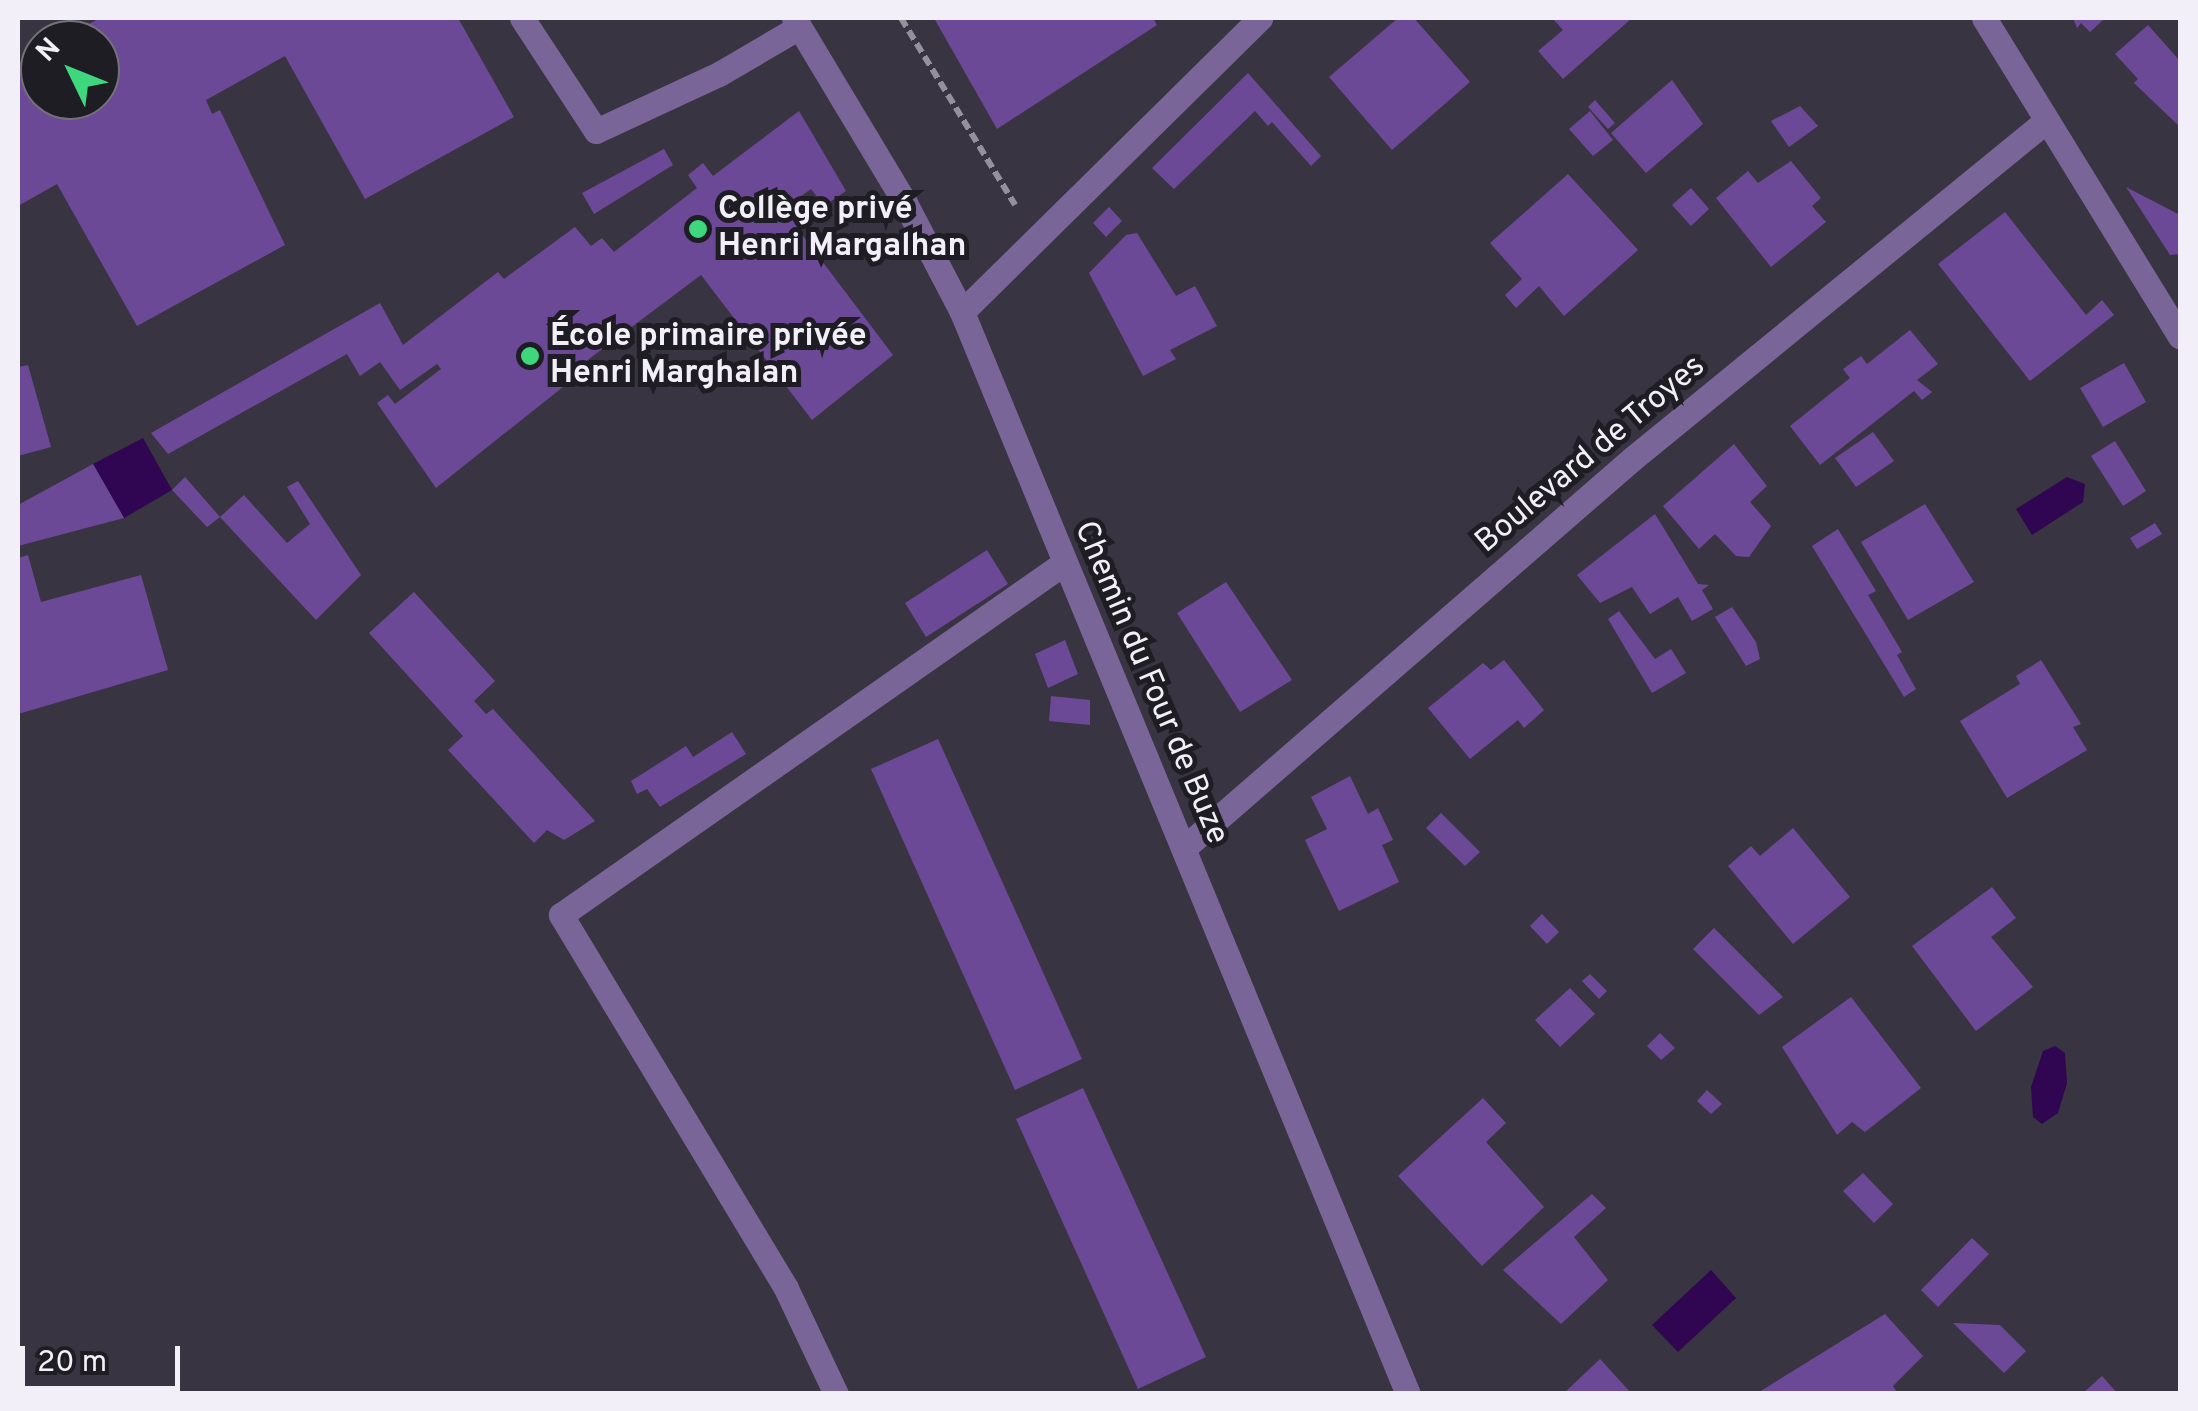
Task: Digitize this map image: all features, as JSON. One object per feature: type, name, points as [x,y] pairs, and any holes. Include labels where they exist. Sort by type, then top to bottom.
[{"type":"street","points":[[522,18],[596,131],[719,74],[796,22]]},
{"type":"street","points":[[962,312],[1260,18]]},
{"type":"street","points":[[1984,18],[2180,336]]},
{"type":"street","name":"Chemin du Four de Buze","points":[[796,22],[905,202],[962,312],[1408,1394]]},
{"type":"street","name":"Boulevard de Troyes","points":[[1184,848],[1632,460],[2046,121]]},
{"type":"street","points":[[836,1394],[786,1288],[560,915],[1064,563]]},
{"type":"path","points":[[900,18],[1037,240]]},
{"type":"shaded area","points":[[143,438],[172,490],[124,518],[93,464]]},
{"type":"shaded area","points":[[2067,477],[2085,484],[2083,502],[2032,535],[2016,509]]},
{"type":"shaded area","points":[[2055,1046],[2065,1053],[2067,1083],[2058,1113],[2042,1124],[2033,1117],[2031,1087],[2043,1051]]},
{"type":"shaded area","points":[[1711,1270],[1736,1298],[1678,1352],[1652,1325]]},
{"type":"building","points":[[458,18],[514,117],[365,199],[285,56],[206,100],[212,114],[220,110],[285,245],[137,326],[57,184],[18,206],[18,63],[20,120],[120,120],[120,20],[96,20]]},
{"type":"building","points":[[934,18],[1153,18],[1157,25],[997,129]]},
{"type":"building","points":[[1398,18],[1414,18],[1470,82],[1392,150],[1329,77]]},
{"type":"building","points":[[1552,18],[1632,18],[1563,79],[1538,51],[1563,30]]},
{"type":"building","points":[[2073,18],[2105,18],[2090,32],[2081,23],[2077,28]]},
{"type":"building","points":[[2148,25],[2180,61],[2180,127],[2134,83],[2138,79],[2115,54]]},
{"type":"building","points":[[1248,73],[1321,156],[1311,166],[1272,122],[1268,126],[1255,111],[1174,189],[1152,168]]},
{"type":"building","points":[[1672,80],[1703,124],[1646,173],[1611,133]]},
{"type":"building","points":[[1595,100],[1615,123],[1608,129],[1588,107]]},
{"type":"building","points":[[1800,106],[1818,126],[1789,147],[1771,121]]},
{"type":"building","points":[[799,111],[846,191],[824,206],[811,189],[797,199],[811,217],[797,228],[893,355],[812,420],[701,275],[569,374],[573,379],[436,488],[377,403],[388,395],[395,404],[441,369],[437,364],[400,390],[380,362],[360,376],[347,354],[168,454],[151,433],[380,303],[403,345],[498,272],[504,279],[575,227],[591,246],[602,238],[614,252],[697,188],[688,175],[703,163],[713,176]]},
{"type":"building","points":[[1590,111],[1613,140],[1593,156],[1569,129]]},
{"type":"building","points":[[664,149],[673,165],[594,214],[582,193]]},
{"type":"building","points":[[1791,161],[1821,198],[1812,206],[1826,222],[1771,267],[1716,198],[1748,171],[1758,183]]},
{"type":"building","points":[[1568,174],[1638,250],[1564,316],[1539,286],[1516,308],[1505,295],[1522,279],[1490,243]]},
{"type":"building","points":[[2126,187],[2180,215],[2180,254],[2170,255]]},
{"type":"building","points":[[1691,188],[1709,209],[1691,226],[1672,205]]},
{"type":"building","points":[[1109,207],[1122,221],[1106,237],[1093,223]]},
{"type":"building","points":[[2005,212],[2086,315],[2102,300],[2114,315],[2030,381],[1938,264]]},
{"type":"building","points":[[1137,233],[1176,296],[1195,286],[1217,326],[1170,350],[1176,359],[1143,376],[1089,273],[1126,235]]},
{"type":"building","points":[[1910,330],[1938,364],[1917,380],[1932,392],[1922,400],[1914,391],[1820,465],[1790,426],[1850,378],[1843,369],[1861,356],[1867,364]]},
{"type":"building","points":[[2124,363],[2146,402],[2103,427],[2080,388]]},
{"type":"building","points":[[28,365],[51,447],[18,456],[18,367]]},
{"type":"building","points":[[1873,432],[1894,461],[1856,487],[1835,458]]},
{"type":"building","points":[[2115,441],[2146,491],[2123,506],[2091,456]]},
{"type":"building","points":[[1734,444],[1767,486],[1750,502],[1771,526],[1749,557],[1736,556],[1715,534],[1699,549],[1663,506]]},
{"type":"building","points":[[93,464],[124,518],[18,546],[18,505]]},
{"type":"building","points":[[185,477],[220,517],[207,527],[172,490]]},
{"type":"building","points":[[298,481],[361,575],[316,620],[220,517],[244,495],[287,543],[310,524],[287,487]]},
{"type":"building","points":[[1925,504],[1974,582],[1908,620],[1861,542]]},
{"type":"building","points":[[1655,514],[1698,584],[1709,585],[1702,590],[1713,609],[1692,621],[1678,597],[1650,614],[1632,587],[1600,603],[1577,575]]},
{"type":"building","points":[[2155,523],[2162,534],[2137,549],[2130,538]]},
{"type":"building","points":[[1838,529],[1876,591],[1868,595],[1902,652],[1897,655],[1916,689],[1904,697],[1812,546]]},
{"type":"building","points":[[987,550],[1008,584],[926,637],[905,603]]},
{"type":"building","points":[[28,555],[41,602],[141,575],[168,670],[18,714],[18,558]]},
{"type":"building","points":[[1226,582],[1292,680],[1240,712],[1177,613]]},
{"type":"building","points":[[414,592],[495,681],[474,701],[486,714],[493,709],[595,821],[564,840],[547,830],[534,843],[448,750],[463,736],[369,633]]},
{"type":"building","points":[[1732,607],[1756,642],[1760,659],[1746,666],[1715,617]]},
{"type":"building","points":[[1619,611],[1655,659],[1671,649],[1686,673],[1652,693],[1608,619]]},
{"type":"building","points":[[1065,640],[1078,674],[1048,688],[1035,654]]},
{"type":"building","points":[[1504,660],[1544,710],[1524,728],[1518,720],[1470,759],[1428,708],[1483,663],[1491,670]]},
{"type":"building","points":[[2041,660],[2081,724],[2073,727],[2087,750],[2007,798],[1960,721],[2020,684],[2016,676]]},
{"type":"building","points":[[1051,696],[1090,700],[1090,725],[1049,721]]},
{"type":"building","points":[[732,732],[746,754],[660,807],[647,789],[637,794],[631,781],[686,746],[693,757]]},
{"type":"building","points":[[938,739],[1082,1059],[1015,1090],[871,769]]},
{"type":"building","points":[[1350,776],[1368,814],[1378,808],[1393,840],[1382,845],[1399,882],[1339,911],[1305,840],[1327,829],[1311,797]]},
{"type":"building","points":[[1441,813],[1480,852],[1465,866],[1426,828]]},
{"type":"building","points":[[1793,828],[1850,897],[1793,944],[1728,866],[1751,846],[1760,856]]},
{"type":"building","points":[[1992,887],[2016,918],[1991,937],[2033,987],[1976,1031],[1912,946]]},
{"type":"building","points":[[1542,914],[1559,932],[1547,944],[1530,926]]},
{"type":"building","points":[[1714,928],[1783,997],[1759,1015],[1693,949]]},
{"type":"building","points":[[1590,974],[1607,991],[1599,999],[1582,981]]},
{"type":"building","points":[[1570,988],[1595,1014],[1560,1047],[1535,1020]]},
{"type":"building","points":[[1851,997],[1921,1088],[1865,1132],[1852,1122],[1837,1135],[1782,1047]]},
{"type":"building","points":[[1660,1033],[1675,1048],[1661,1060],[1647,1046]]},
{"type":"building","points":[[1083,1088],[1206,1357],[1138,1389],[1016,1119]]},
{"type":"building","points":[[1707,1090],[1722,1104],[1711,1114],[1697,1101]]},
{"type":"building","points":[[1483,1098],[1506,1123],[1486,1142],[1544,1207],[1482,1266],[1398,1176]]},
{"type":"building","points":[[1863,1173],[1893,1204],[1874,1223],[1843,1191]]},
{"type":"building","points":[[1592,1194],[1606,1208],[1574,1237],[1608,1280],[1561,1324],[1503,1270]]},
{"type":"building","points":[[1972,1238],[1989,1254],[1938,1307],[1921,1290]]},
{"type":"building","points":[[1885,1314],[1923,1356],[1893,1386],[1898,1394],[1756,1394]]},
{"type":"building","points":[[1953,1323],[2000,1325],[2026,1351],[2004,1373]]},
{"type":"building","points":[[1600,1359],[1632,1394],[1563,1394]]},
{"type":"building","points":[[2102,1376],[2118,1394],[2082,1394]]},
{"type":"place","name":"Collège privé Henri Margalhan","points":[[698,229]]},
{"type":"place","name":"École primaire privée Henri Marghalan","points":[[530,356]]}]
